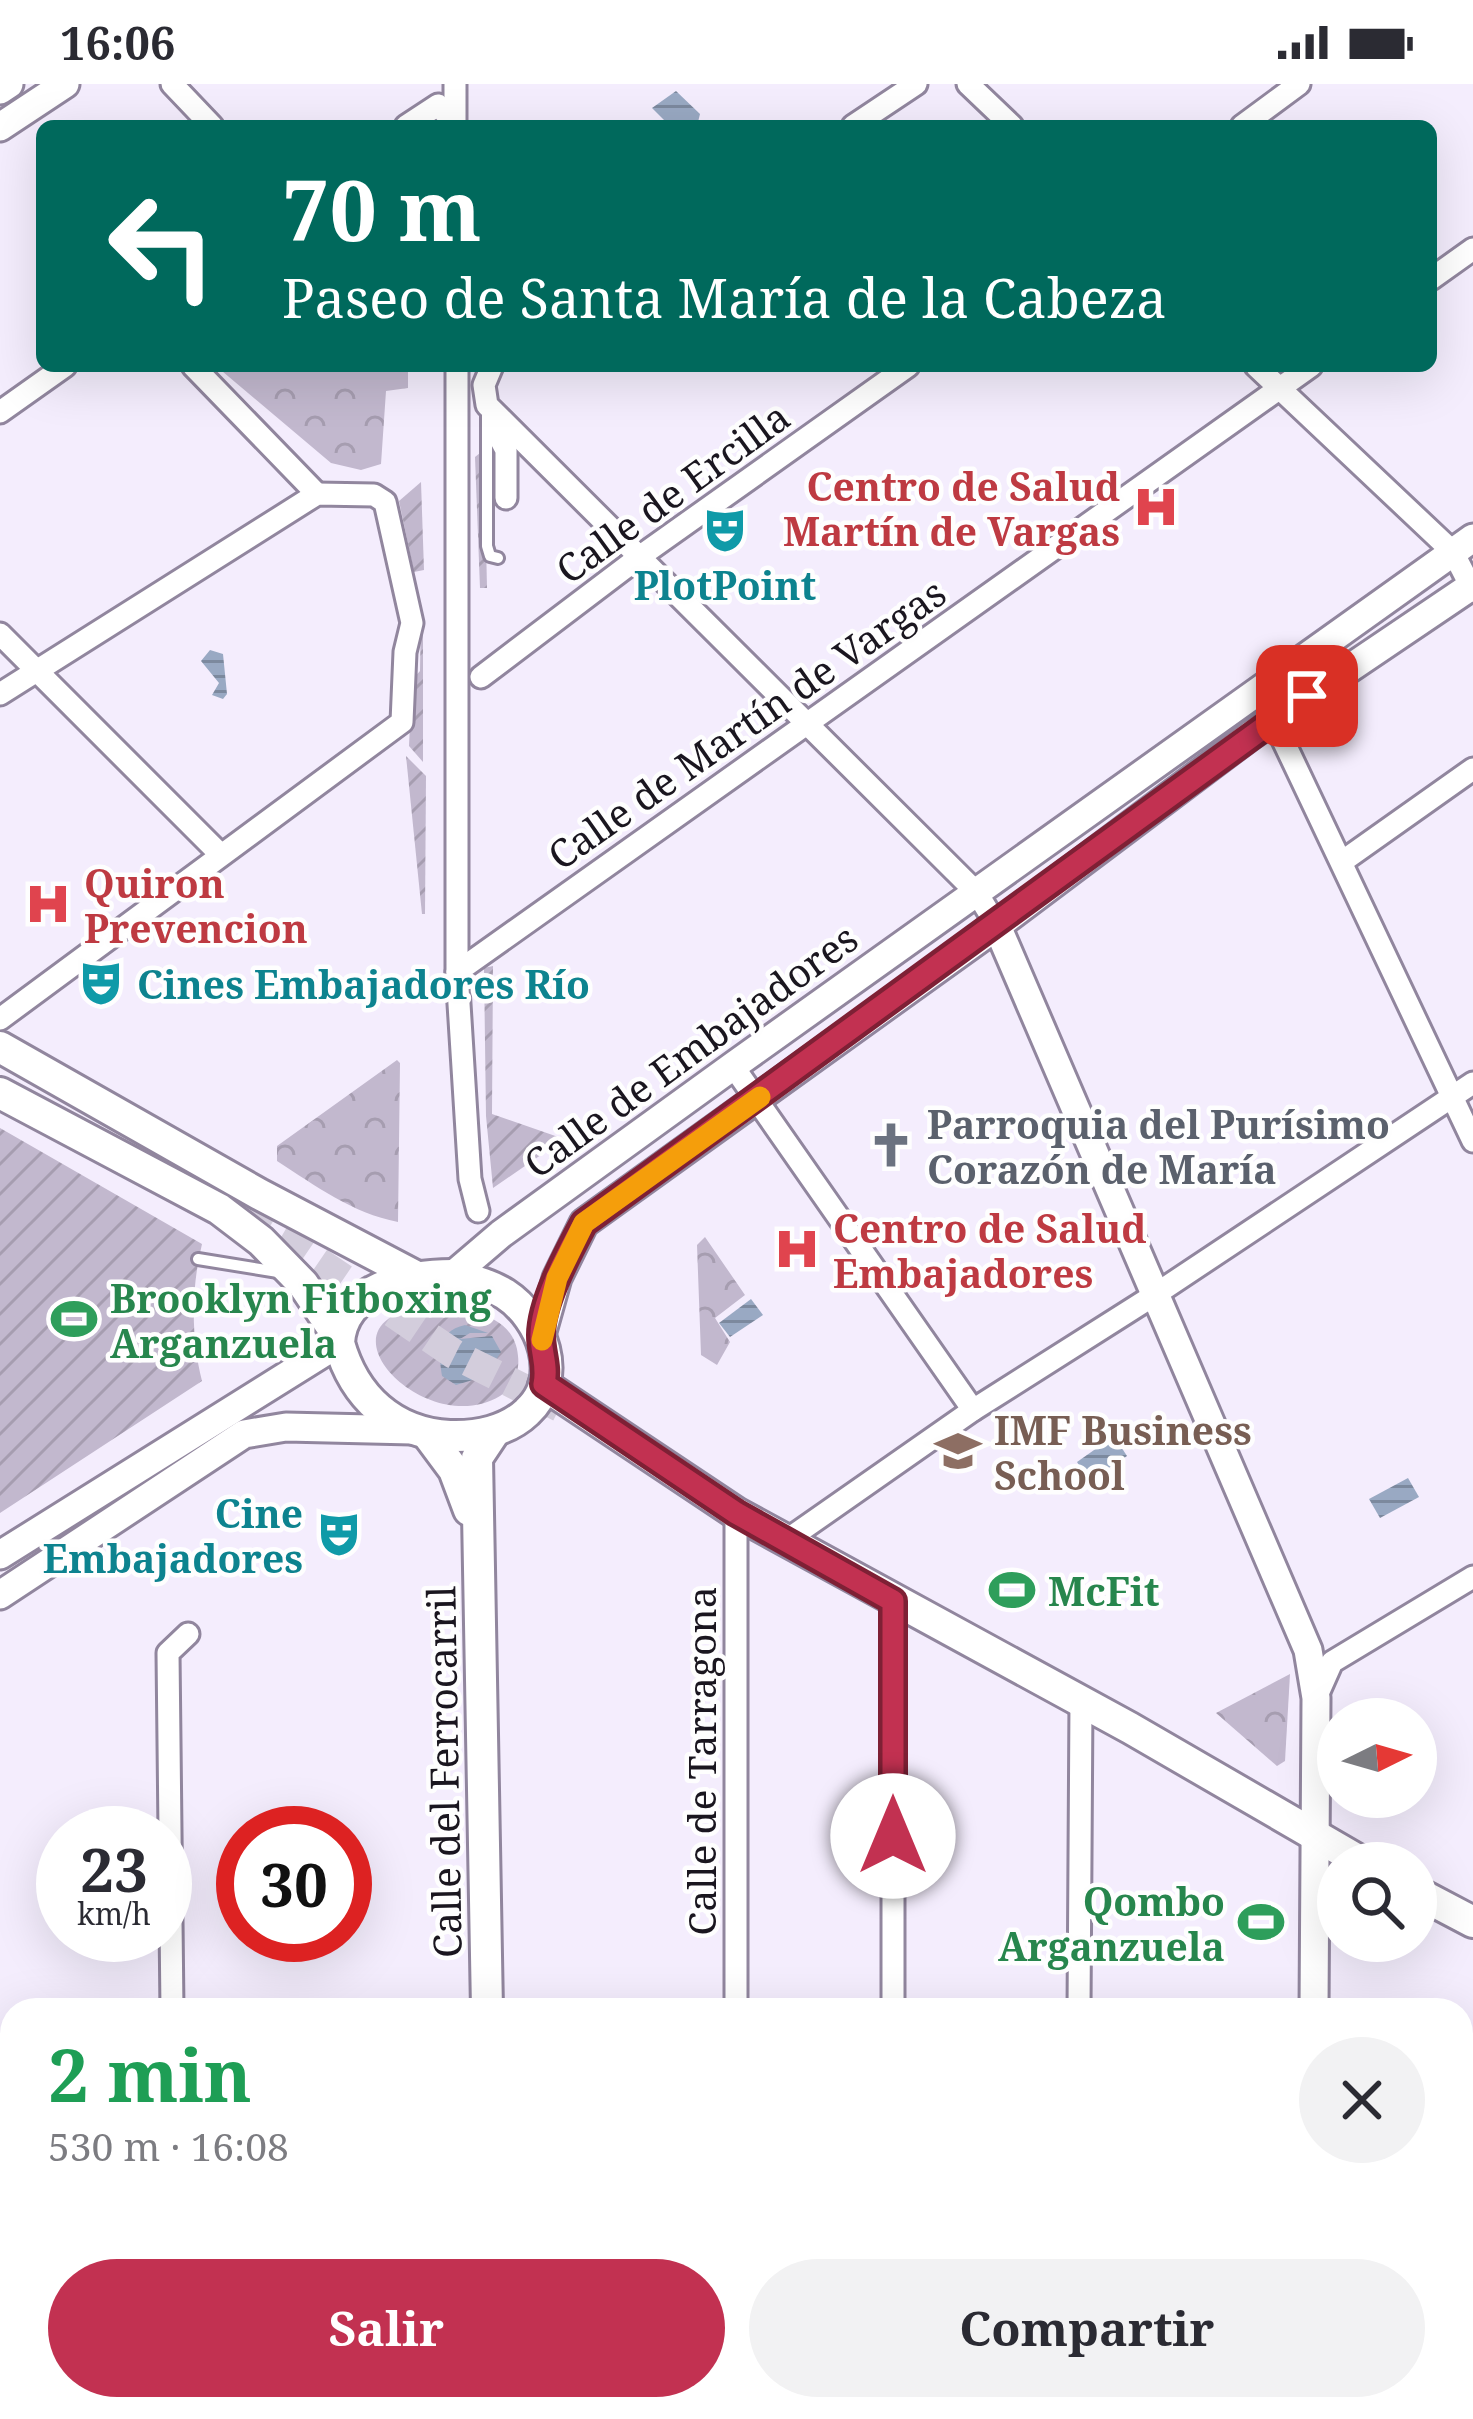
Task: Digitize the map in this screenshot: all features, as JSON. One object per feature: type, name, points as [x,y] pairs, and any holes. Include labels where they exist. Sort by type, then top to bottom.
[{"type":"main road","points":[[0,90],[9,84]]},
{"type":"main road","points":[[0,128],[65,84]]},
{"type":"main road","name":"Calle de Embajadores","points":[[453,1275],[501,1234],[733,1066],[1463,545]]},
{"type":"main road","name":"Calle de Embajadores","points":[[541,1335],[557,1278],[584,1223],[997,926],[1273,719],[1472,587]]},
{"type":"main road","points":[[997,926],[1308,1650],[1316,1698],[1314,1998]]},
{"type":"main road","points":[[0,1047],[259,1194],[417,1277]]},
{"type":"main road","points":[[0,1093],[219,1209],[261,1241],[293,1275],[339,1339],[345,1366],[361,1390],[382,1413],[420,1432]]},
{"type":"main road","points":[[0,1555],[339,1339],[352,1307],[383,1286],[417,1277],[453,1275],[507,1295],[541,1335],[547,1370],[544,1384],[529,1411],[495,1431],[464,1437],[286,1427],[244,1434],[0,1595]]},
{"type":"main road","points":[[544,1384],[736,1513],[1081,1701],[1324,1842]]},
{"type":"main road","name":"Calle del Ferrocarril","points":[[487,1998],[477,1458],[495,1431]]},
{"type":"main road","name":"Calle del Ferrocarril","points":[[420,1432],[454,1470],[478,1533]]},
{"type":"main road","points":[[1437,1903],[1473,1922]]},
{"type":"street","points":[[172,84],[206,120]]},
{"type":"street","points":[[454,84],[455,120]]},
{"type":"street","points":[[862,120],[916,84]]},
{"type":"street","points":[[968,84],[1006,120]]},
{"type":"street","points":[[1250,120],[1299,84]]},
{"type":"street","points":[[415,120],[438,105],[451,120]]},
{"type":"street","points":[[1437,275],[1473,249]]},
{"type":"street","points":[[0,412],[57,372]]},
{"type":"street","points":[[199,372],[317,494]]},
{"type":"street","points":[[457,372],[470,677],[457,972],[470,1179],[478,1211]]},
{"type":"street","points":[[489,372],[484,385],[487,405],[976,893],[997,926]]},
{"type":"street","name":"Calle de Ercilla","points":[[470,677],[541,616],[549,627],[900,372]]},
{"type":"street","points":[[1263,372],[1463,545],[1472,587]]},
{"type":"street","name":"Calle de Martín de Vargas","points":[[457,972],[1303,372]]},
{"type":"street","points":[[496,430],[506,450],[506,498]]},
{"type":"street","points":[[0,694],[317,494],[374,495],[385,502],[412,623],[405,652],[402,722],[0,1018]]},
{"type":"street","points":[[0,634],[220,854]]},
{"type":"street","points":[[1272,682],[1273,719],[1473,1141]]},
{"type":"street","points":[[1343,861],[1473,770]]},
{"type":"street","points":[[733,1066],[973,1410]]},
{"type":"street","points":[[787,1540],[973,1410],[1473,1083]]},
{"type":"street","name":"Calle de Tarragona","points":[[736,1513],[736,1998]]},
{"type":"street","points":[[1316,1698],[1332,1661],[1473,1577]]},
{"type":"street","points":[[893,1601],[893,1998]]},
{"type":"street","points":[[172,1998],[169,1653],[188,1634]]},
{"type":"street","points":[[1079,1998],[1081,1701]]},
{"type":"lane","points":[[487,405],[487,546],[490,556],[498,558]]},
{"type":"lane","points":[[198,1259],[293,1275]]},
{"type":"green space","points":[[223,372],[408,372],[408,388],[386,391],[381,464],[361,470],[331,463]]},
{"type":"green space","points":[[484,453],[487,588],[480,588],[475,457]]},
{"type":"green space","points":[[421,482],[424,570],[414,572],[399,501]]},
{"type":"green space","points":[[421,609],[423,762],[409,746],[412,680],[420,671]]},
{"type":"green space","points":[[406,756],[426,776],[425,914],[422,914]]},
{"type":"green space","points":[[493,966],[492,1114],[564,1139],[493,1188],[486,1116],[484,968]]},
{"type":"green space","points":[[397,1060],[398,1222],[350,1205],[277,1161],[277,1146]]},
{"type":"green space","points":[[0,1128],[202,1244],[194,1313],[202,1381],[0,1513]]},
{"type":"green space","points":[[705,1237],[745,1295],[715,1318],[730,1342],[717,1365],[701,1355],[697,1245]]},
{"type":"green space","points":[[431,1307],[473,1311],[508,1331],[518,1362],[515,1379],[505,1392],[470,1406],[439,1403],[390,1372],[377,1351],[378,1331],[395,1315]]},
{"type":"green space","points":[[1290,1674],[1285,1761],[1277,1766],[1216,1713]]},
{"type":"water","points":[[676,91],[700,114],[698,120],[664,120],[652,108]]},
{"type":"water","points":[[210,650],[223,654],[227,694],[223,699],[212,695],[219,683],[201,661]]},
{"type":"water","points":[[751,1299],[763,1315],[730,1337],[719,1323]]},
{"type":"water","points":[[465,1325],[488,1333],[470,1333],[460,1339],[492,1336],[501,1352],[486,1376],[456,1385],[442,1376],[441,1345],[448,1333]]},
{"type":"water","points":[[1114,1436],[1127,1456],[1089,1481],[1077,1462]]},
{"type":"water","points":[[1408,1478],[1419,1497],[1380,1518],[1369,1499]]},
{"type":"tunnel","points":[[242,1215],[454,1354],[560,1407]]},
{"type":"slow traffic","points":[[542,1340],[557,1278],[584,1223],[760,1097]]},
{"type":"place","name":"Centro de Salud Martín de Vargas","points":[[1156,507]]},
{"type":"place","name":"PlotPoint","points":[[725,530]]},
{"type":"place","name":"Quiron Prevencion","points":[[48,904]]},
{"type":"place","name":"Cines Embajadores Río","points":[[101,983]]},
{"type":"place","name":"Parroquia del Purísimo Corazón de María","points":[[891,1145]]},
{"type":"place","name":"Centro de Salud Embajadores","points":[[797,1249]]},
{"type":"place","name":"Brooklyn Fitboxing Arganzuela","points":[[74,1319]]},
{"type":"place","name":"IMF Business School","points":[[958,1451]]},
{"type":"place","name":"Cine Embajadores","points":[[339,1534]]},
{"type":"place","name":"McFit","points":[[1012,1590]]},
{"type":"place","name":"Qombo Arganzuela","points":[[1261,1922]]},
{"type":"route","points":[[893,1836],[893,1601],[736,1513],[544,1384],[547,1370],[541,1335],[557,1278],[584,1223],[1307,696]]}]
